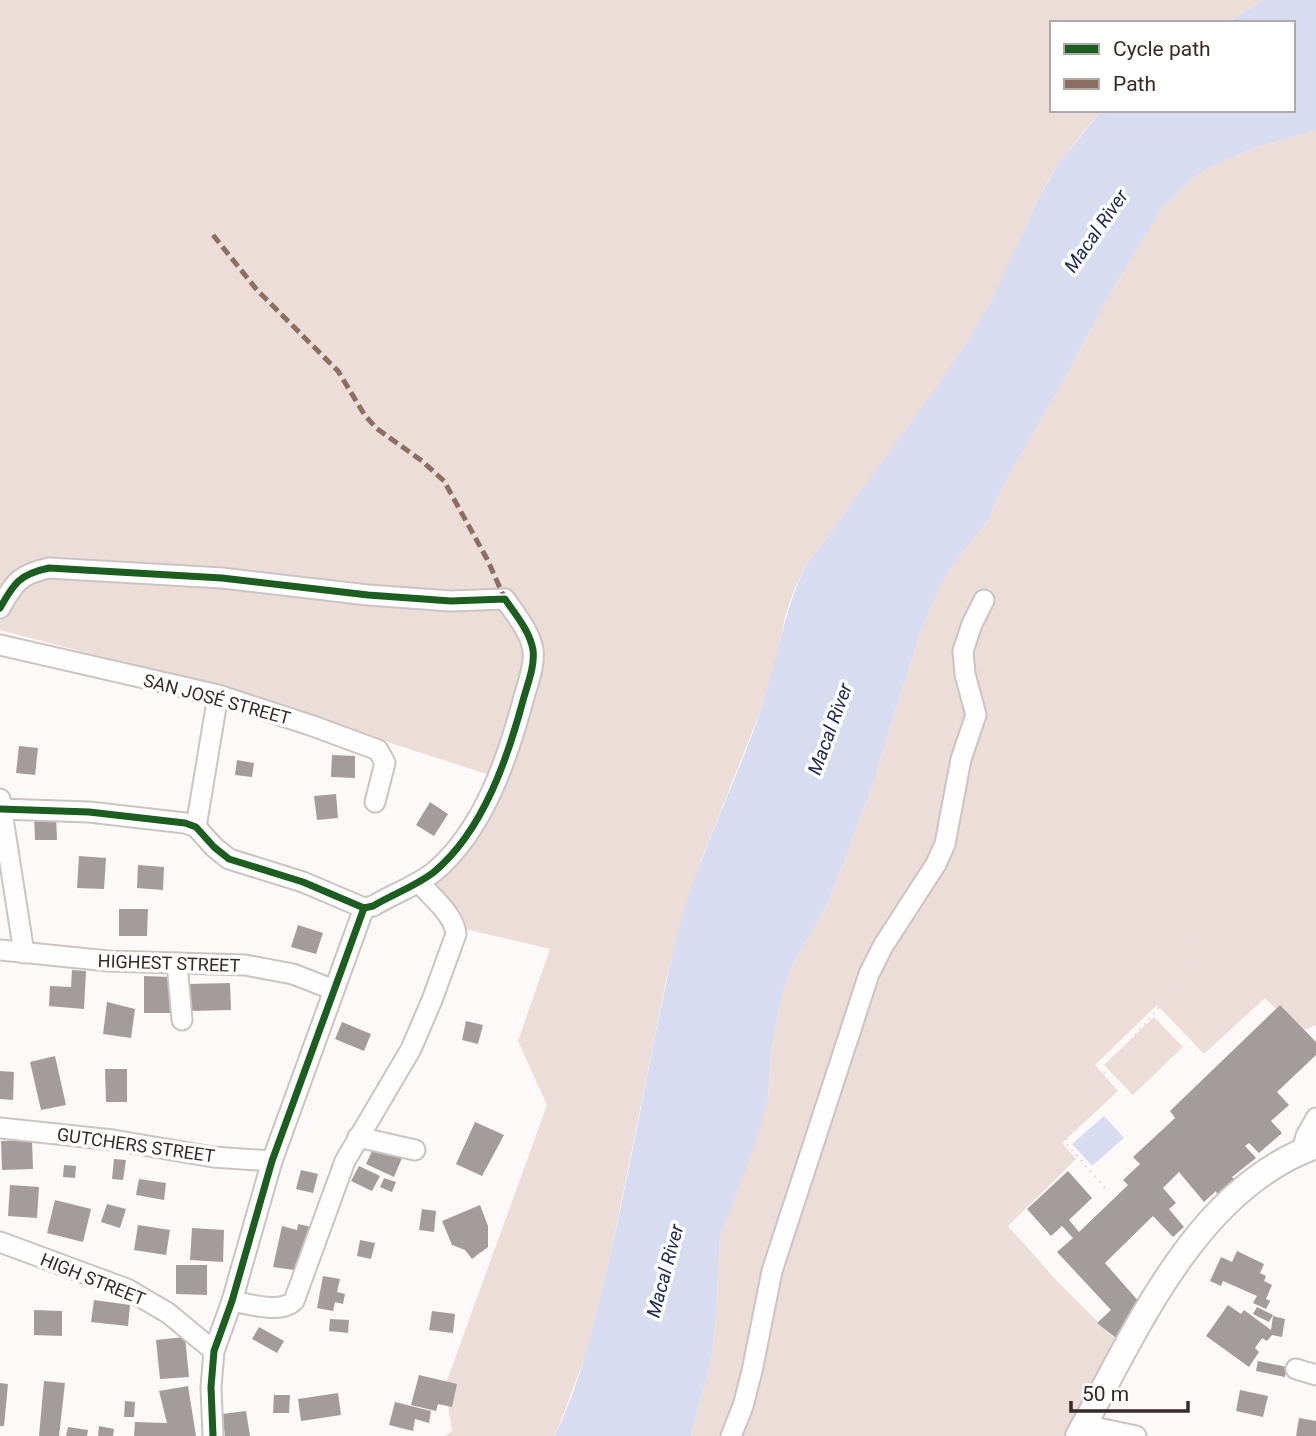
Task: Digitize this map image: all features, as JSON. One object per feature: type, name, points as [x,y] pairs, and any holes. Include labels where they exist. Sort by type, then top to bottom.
[{"type":"main road","points":[[1082,1431],[1149,1307],[1205,1227],[1240,1191],[1282,1162],[1309,1148]]},
{"type":"street","points":[[0,608],[18,580],[31,572],[49,568],[222,578],[437,600],[505,599],[527,635],[534,653],[516,727],[500,773],[481,811],[448,858],[433,873],[373,906],[364,908],[303,882],[229,859],[196,828],[173,821],[1,805],[23,953]]},
{"type":"street","points":[[731,1436],[743,1406],[752,1371],[772,1270],[869,974],[883,946],[936,864],[945,844],[961,759],[976,715],[965,674],[964,651],[972,624],[984,600]]},
{"type":"street","name":"SAN JOSÉ STREET","points":[[0,645],[218,695],[378,750],[385,763],[375,803]]},
{"type":"street","points":[[196,828],[218,695]]},
{"type":"street","points":[[232,1301],[280,1308],[289,1306],[294,1301],[328,1205],[358,1137],[411,1049],[456,934],[455,925],[449,916],[418,882]]},
{"type":"street","points":[[213,1436],[211,1387],[214,1351],[232,1301],[272,1161],[364,908]]},
{"type":"street","name":"HIGHEST STREET","points":[[0,950],[108,961],[246,965],[276,970],[334,990]]},
{"type":"street","points":[[177,963],[182,1020]]},
{"type":"street","points":[[1309,1148],[1306,1136],[1316,1118]]},
{"type":"street","name":"GUTCHERS STREET","points":[[0,1128],[113,1140],[212,1157],[272,1161]]},
{"type":"street","points":[[358,1137],[415,1150]]},
{"type":"street","name":"HIGH STREET","points":[[0,1242],[127,1289],[168,1313],[214,1351]]},
{"type":"street","points":[[1296,1369],[1316,1375]]},
{"type":"street","points":[[1082,1431],[1136,1436]]},
{"type":"path","points":[[1105,1188],[1065,1142],[1098,1080],[1181,981],[1203,929]]},
{"type":"shaded area","points":[[0,0],[1263,0],[1231,21],[1050,21],[1050,112],[1100,112],[1068,151],[1046,184],[998,289],[971,336],[903,436],[806,566],[794,590],[761,710],[701,860],[687,903],[666,981],[591,1341],[555,1436],[445,1436],[452,1431],[445,1386],[547,1105],[518,1041],[550,949],[465,929],[430,882],[499,778],[216,687],[0,630]]},
{"type":"shaded area","points":[[1316,130],[1316,1025],[1298,1032],[1265,998],[1204,1054],[1157,1005],[1095,1065],[1118,1091],[1062,1143],[1076,1159],[1008,1226],[1057,1281],[1121,1345],[1069,1436],[691,1436],[712,1356],[720,1236],[768,1099],[771,1050],[783,991],[794,962],[829,901],[872,786],[920,633],[939,588],[988,520],[1004,484],[1108,297],[1160,211],[1194,177],[1210,167],[1254,148]]},
{"type":"shaded area","points":[[1154,1017],[1183,1047],[1133,1095],[1104,1065]]},
{"type":"water","name":"Macal River","points":[[1263,0],[1316,0],[1316,130],[1254,148],[1210,167],[1194,177],[1160,211],[1108,297],[1004,484],[988,520],[939,588],[920,633],[872,786],[829,901],[794,962],[783,991],[771,1050],[768,1099],[755,1144],[720,1236],[712,1356],[691,1436],[555,1436],[580,1373],[598,1308],[667,980],[686,904],[755,726],[768,689],[786,618],[806,566],[967,342],[992,300],[1040,196],[1059,163],[1100,112],[1295,112],[1295,21],[1231,21]]},
{"type":"water","points":[[1104,1116],[1124,1138],[1092,1166],[1072,1144]]},
{"type":"building","points":[[19,746],[38,748],[35,775],[16,773]]},
{"type":"building","points":[[332,755],[355,756],[355,778],[331,777]]},
{"type":"building","points":[[237,760],[254,763],[252,777],[235,775]]},
{"type":"building","points":[[336,794],[338,818],[317,820],[314,796]]},
{"type":"building","points":[[430,802],[448,814],[434,836],[416,825]]},
{"type":"building","points":[[34,816],[56,816],[57,840],[35,840]]},
{"type":"building","points":[[79,856],[106,858],[104,889],[77,888]]},
{"type":"building","points":[[138,865],[164,867],[163,890],[137,888]]},
{"type":"building","points":[[119,909],[148,909],[147,936],[119,936]]},
{"type":"building","points":[[298,925],[323,933],[316,954],[291,947]]},
{"type":"building","points":[[72,970],[86,971],[84,1009],[49,1006],[50,986],[71,987]]},
{"type":"building","points":[[144,976],[171,977],[171,1013],[144,1013]]},
{"type":"building","points":[[230,983],[231,1010],[189,1011],[188,984]]},
{"type":"building","points":[[107,1002],[135,1009],[131,1038],[103,1034]]},
{"type":"building","points":[[1280,1005],[1316,1042],[1316,1055],[1277,1092],[1289,1105],[1271,1121],[1282,1133],[1259,1153],[1249,1143],[1245,1146],[1256,1158],[1232,1177],[1234,1179],[1217,1194],[1216,1191],[1204,1202],[1179,1172],[1163,1188],[1176,1203],[1169,1209],[1184,1227],[1173,1237],[1153,1216],[1105,1263],[1140,1303],[1116,1338],[1097,1323],[1111,1310],[1057,1252],[1073,1238],[1062,1226],[1051,1236],[1027,1209],[1068,1171],[1092,1198],[1069,1220],[1079,1232],[1128,1185],[1123,1180],[1140,1164],[1133,1157],[1175,1118],[1170,1111]]},
{"type":"building","points":[[466,1021],[483,1025],[478,1044],[462,1040]]},
{"type":"building","points":[[342,1022],[371,1034],[364,1051],[335,1039]]},
{"type":"building","points":[[55,1056],[66,1105],[41,1110],[30,1062]]},
{"type":"building","points":[[105,1069],[127,1069],[127,1102],[106,1102]]},
{"type":"building","points":[[0,1071],[14,1072],[13,1100],[0,1099]]},
{"type":"building","points":[[475,1122],[504,1135],[482,1176],[456,1164]]},
{"type":"building","points":[[32,1140],[33,1169],[2,1170],[1,1141]]},
{"type":"building","points":[[375,1145],[402,1158],[394,1177],[366,1164]]},
{"type":"building","points":[[114,1159],[126,1160],[123,1180],[112,1179]]},
{"type":"building","points":[[64,1165],[76,1166],[75,1178],[63,1177]]},
{"type":"building","points":[[359,1166],[380,1176],[372,1191],[351,1181]]},
{"type":"building","points":[[301,1170],[318,1174],[313,1193],[296,1189]]},
{"type":"building","points":[[384,1178],[396,1182],[392,1192],[380,1187]]},
{"type":"building","points":[[139,1179],[166,1183],[164,1200],[136,1195]]},
{"type":"building","points":[[10,1185],[39,1187],[37,1218],[8,1216]]},
{"type":"building","points":[[55,1200],[91,1209],[83,1242],[47,1233]]},
{"type":"building","points":[[107,1204],[126,1209],[120,1228],[101,1222]]},
{"type":"building","points":[[480,1205],[488,1226],[488,1247],[472,1259],[465,1250],[452,1245],[442,1221]]},
{"type":"building","points":[[422,1209],[436,1211],[434,1232],[419,1230]]},
{"type":"building","points":[[298,1224],[316,1228],[301,1271],[273,1267],[282,1226],[297,1230]]},
{"type":"building","points":[[138,1225],[170,1230],[166,1255],[134,1250]]},
{"type":"building","points":[[192,1228],[224,1230],[223,1262],[190,1260]]},
{"type":"building","points":[[360,1240],[375,1243],[371,1259],[357,1256]]},
{"type":"building","points":[[1237,1251],[1264,1264],[1260,1273],[1266,1276],[1264,1281],[1272,1285],[1266,1299],[1270,1301],[1266,1309],[1253,1303],[1257,1296],[1223,1281],[1221,1286],[1210,1281],[1221,1257],[1232,1262]]},
{"type":"building","points":[[176,1265],[207,1265],[207,1295],[176,1294]]},
{"type":"building","points":[[323,1276],[340,1279],[337,1292],[345,1294],[343,1304],[335,1302],[333,1311],[317,1308]]},
{"type":"building","points":[[94,1300],[130,1305],[128,1326],[91,1322]]},
{"type":"building","points":[[1228,1305],[1241,1314],[1244,1310],[1271,1330],[1273,1316],[1285,1319],[1282,1337],[1272,1335],[1267,1341],[1262,1338],[1255,1348],[1259,1352],[1249,1367],[1206,1336]]},
{"type":"building","points":[[1257,1307],[1273,1315],[1269,1322],[1253,1314]]},
{"type":"building","points":[[34,1310],[62,1311],[62,1336],[34,1335]]},
{"type":"building","points":[[432,1311],[455,1314],[453,1333],[429,1330]]},
{"type":"building","points":[[330,1319],[349,1320],[348,1333],[329,1331]]},
{"type":"building","points":[[259,1327],[284,1341],[277,1353],[252,1339]]},
{"type":"building","points":[[185,1337],[189,1377],[160,1379],[156,1340]]},
{"type":"building","points":[[1258,1361],[1287,1367],[1285,1377],[1256,1371]]},
{"type":"building","points":[[419,1375],[457,1384],[452,1407],[438,1404],[436,1411],[411,1405]]},
{"type":"building","points":[[44,1381],[65,1383],[59,1436],[39,1436]]},
{"type":"building","points":[[0,1383],[8,1384],[4,1426],[0,1426]]},
{"type":"building","points":[[188,1386],[196,1436],[134,1436],[135,1422],[167,1423],[159,1391]]},
{"type":"building","points":[[1240,1390],[1268,1396],[1263,1417],[1236,1411]]},
{"type":"building","points":[[338,1393],[341,1415],[301,1421],[298,1399]]},
{"type":"building","points":[[274,1395],[290,1395],[289,1413],[273,1413]]},
{"type":"building","points":[[125,1401],[135,1402],[134,1417],[124,1417]]},
{"type":"building","points":[[395,1402],[431,1411],[429,1423],[415,1419],[413,1431],[389,1425]]},
{"type":"building","points":[[246,1411],[250,1436],[225,1436],[222,1414]]},
{"type":"building","points":[[1299,1418],[1316,1421],[1316,1436],[1296,1436]]},
{"type":"building","points":[[99,1426],[114,1429],[113,1436],[98,1436]]},
{"type":"building","points":[[68,1427],[88,1430],[87,1436],[66,1436]]},
{"type":"marked path","points":[[213,235],[257,290],[338,371],[364,414],[376,428],[422,461],[444,481],[487,559],[505,599]]},
{"type":"cycle path","points":[[0,608],[19,581],[31,573],[49,568],[222,578],[368,595],[451,601],[505,599],[525,629],[533,650],[529,680],[502,768],[467,835],[452,855],[434,872],[373,906],[364,908],[303,882],[229,859],[196,827],[185,823],[89,812],[0,809]]},
{"type":"cycle path","points":[[213,1436],[211,1387],[214,1351],[232,1301],[272,1161],[364,908]]}]
